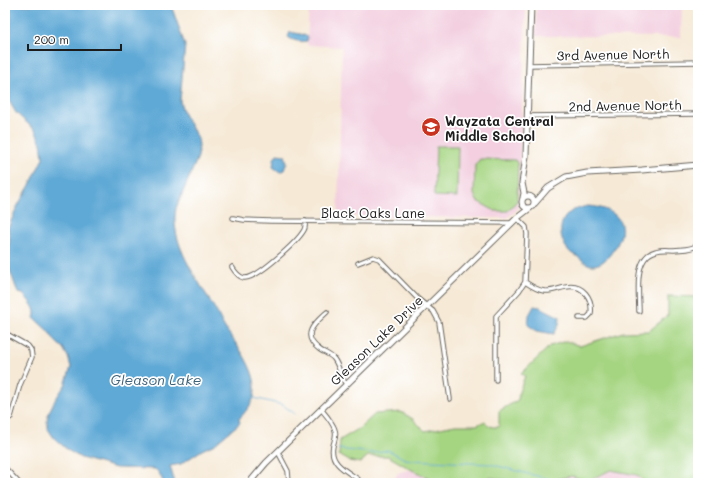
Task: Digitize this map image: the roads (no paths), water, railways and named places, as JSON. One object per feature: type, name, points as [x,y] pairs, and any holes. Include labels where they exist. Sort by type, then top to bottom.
[{"type":"main road","points":[[530,208],[524,206],[522,203],[525,198],[526,183],[524,180],[531,5]]},
{"type":"main road","points":[[525,198],[534,201],[557,182],[566,177],[577,174],[642,170],[698,164]]},
{"type":"main road","name":"Gleason Lake Drive","points":[[249,483],[346,384],[517,219],[534,206],[534,201]]},
{"type":"main road","name":"Gleason Lake Drive","points":[[517,219],[524,206]]},
{"type":"street","name":"3rd Avenue North","points":[[529,65],[698,62]]},
{"type":"street","name":"2nd Avenue North","points":[[527,116],[698,114]]},
{"type":"street","name":"Black Oaks Lane","points":[[234,218],[244,220],[305,221],[517,219]]},
{"type":"street","points":[[496,380],[496,316],[519,291],[525,282],[527,234],[526,227],[517,219]]},
{"type":"street","points":[[232,268],[236,273],[244,278],[250,278],[256,275],[295,242],[304,232],[305,221]]},
{"type":"street","points":[[639,311],[639,272],[644,258],[652,252],[686,249],[698,245]]},
{"type":"street","points":[[358,263],[373,257],[379,258],[418,299],[428,305],[436,314],[439,322],[450,399]]},
{"type":"street","points":[[525,282],[544,291],[568,286],[573,286],[583,290],[590,298],[591,314],[587,318],[579,318]]},
{"type":"street","points":[[327,312],[313,325],[310,336],[314,344],[334,359],[342,379],[346,384]]},
{"type":"street","points":[[5,333],[28,346],[31,350],[32,357],[20,385],[13,413],[11,417],[5,421]]},
{"type":"street","points":[[321,409],[335,430],[332,451],[334,459],[339,466],[358,479]]},
{"type":"street","points":[[278,452],[288,471],[289,483]]},
{"type":"street","points":[[5,468],[19,483]]},
{"type":"water","name":"Gleason Lake","points":[[5,5],[171,5],[185,45],[180,101],[183,112],[198,139],[199,145],[198,157],[176,208],[175,221],[177,235],[186,261],[224,326],[245,358],[252,374],[255,390],[252,402],[239,419],[240,423],[215,444],[202,450],[181,464],[170,466],[175,483],[164,483],[159,473],[155,469],[116,468],[81,458],[69,451],[54,438],[48,429],[47,421],[49,412],[65,385],[71,367],[63,348],[34,318],[35,311],[30,302],[23,294],[18,293],[5,257],[10,241],[8,228],[18,205],[30,185],[43,158],[41,143],[35,130],[16,113],[5,94]]},
{"type":"water","points":[[290,32],[305,35],[308,37],[307,41],[297,41],[288,37]]},
{"type":"water","points":[[277,154],[285,155],[287,162],[284,170],[280,172],[273,167],[274,159]]},
{"type":"water","points":[[587,206],[605,209],[612,213],[618,218],[622,231],[620,239],[611,254],[603,261],[594,265],[587,264],[569,251],[563,242],[561,232],[562,222],[570,212]]},
{"type":"water","points":[[534,306],[540,307],[560,317],[559,325],[554,334],[537,331],[528,325],[529,315]]},
{"type":"waterway","points":[[5,239],[10,241]]},
{"type":"waterway","points":[[254,398],[283,405],[295,414]]},
{"type":"waterway","points":[[338,449],[373,453],[388,450],[405,459],[412,460],[490,464],[564,483]]},
{"type":"place","name":"Wayzata Central Middle School","points":[[431,127]]}]
